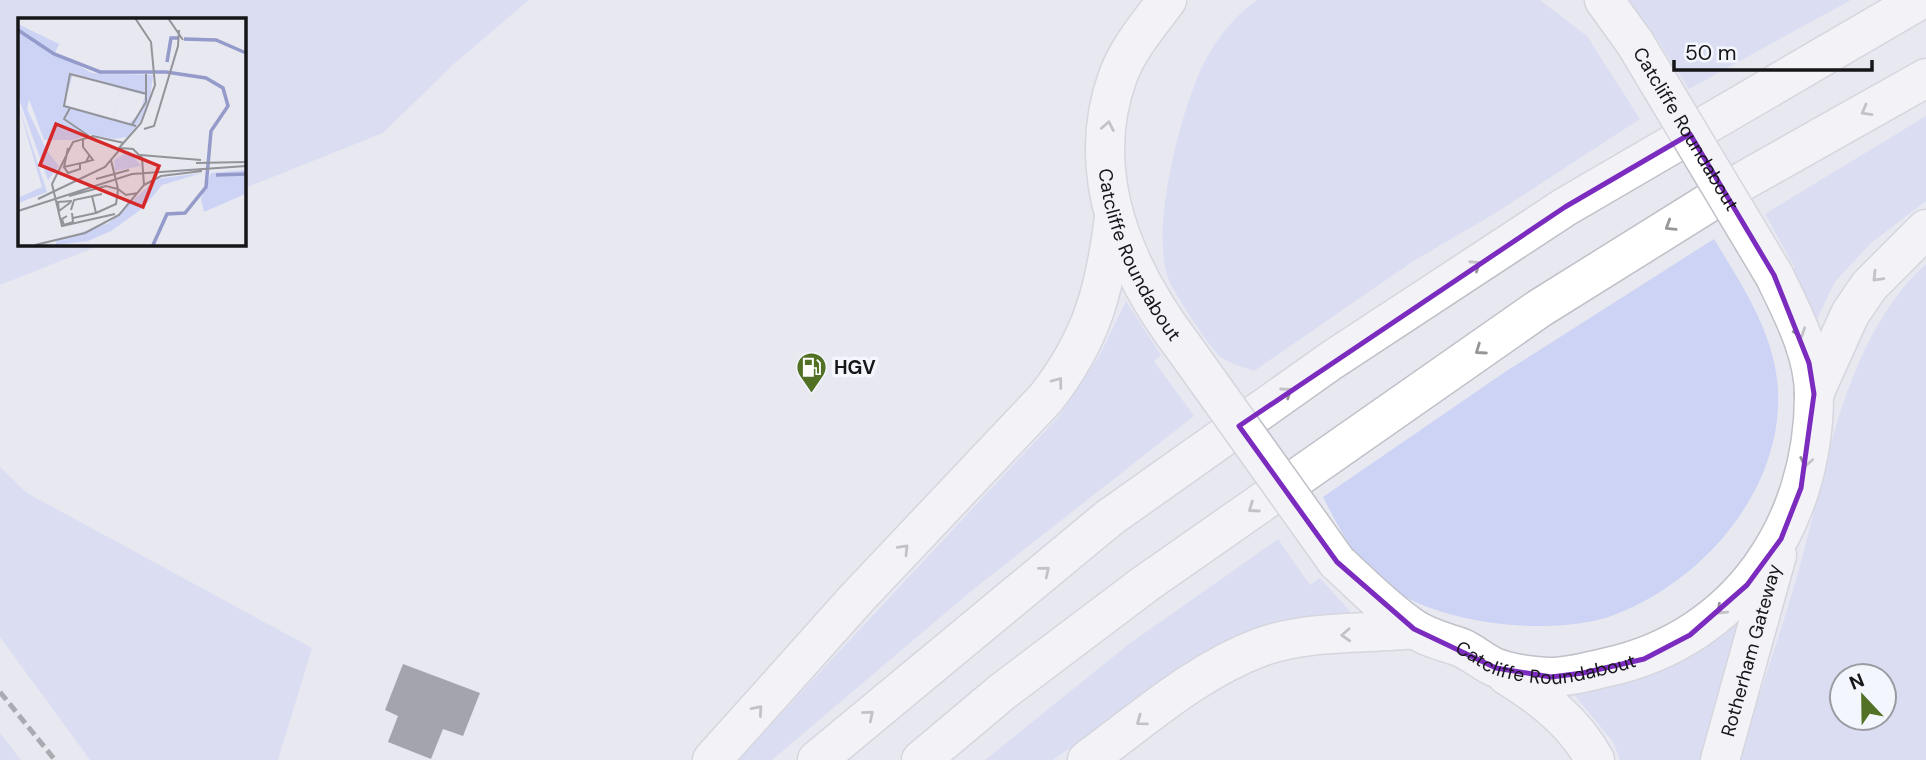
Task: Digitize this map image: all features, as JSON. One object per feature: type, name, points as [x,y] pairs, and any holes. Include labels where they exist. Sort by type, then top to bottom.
[{"type":"highway","name":"Catcliffe Roundabout","points":[[1167,0],[1141,34],[1118,76],[1105,136],[1106,180],[1114,217],[1125,251],[1154,309],[1337,562],[1414,629],[1464,649],[1496,668],[1551,677],[1644,659],[1690,635],[1716,615],[1747,585],[1781,539],[1801,488],[1814,394],[1809,363],[1794,317],[1774,275],[1635,43],[1604,0]]},
{"type":"highway","points":[[817,760],[1108,518],[1332,360],[1564,207],[1920,0]]},
{"type":"highway","points":[[921,760],[1002,692],[1144,584],[1540,308],[1745,180],[1926,78]]},
{"type":"highway","points":[[712,760],[857,598],[1046,398],[1065,374],[1080,348],[1106,279],[1114,217]]},
{"type":"highway","points":[[1814,394],[1850,314],[1869,286],[1926,229]]},
{"type":"highway","name":"Rotherham Gateway","points":[[1720,760],[1781,539]]},
{"type":"highway","points":[[1087,760],[1210,670],[1262,647],[1302,638],[1414,629]]},
{"type":"highway","points":[[1496,668],[1559,713],[1583,737],[1595,760]]},
{"type":"highlighted area","points":[[1690,134],[1774,275],[1809,363],[1814,394],[1801,488],[1781,539],[1747,585],[1690,635],[1644,659],[1583,673],[1551,677],[1496,668],[1414,629],[1337,562],[1239,426],[1565,207]]},
{"type":"shaded area","points":[[0,0],[529,0],[456,62],[383,133],[245,188],[245,18],[18,18],[18,245],[101,245],[0,285]]},
{"type":"shaded area","points":[[1257,0],[1540,0],[1587,36],[1640,119],[1497,212],[1412,262],[1254,371],[1219,356],[1182,304],[1167,275],[1163,253],[1163,225],[1172,161],[1180,128],[1200,72],[1225,30]]},
{"type":"shaded area","points":[[1619,0],[1851,0],[1689,89],[1655,36],[1643,41]]},
{"type":"shaded area","points":[[1926,116],[1926,201],[1871,243],[1835,282],[1813,327],[1784,275],[1795,268],[1765,214]]},
{"type":"shaded area","points":[[1714,239],[1753,306],[1768,342],[1777,379],[1777,417],[1770,454],[1755,490],[1735,523],[1710,552],[1680,578],[1648,599],[1614,615],[1590,622],[1562,625],[1500,624],[1440,611],[1392,589],[1370,570],[1344,536],[1323,497],[1505,372]]},
{"type":"shaded area","points":[[1926,264],[1926,760],[1738,760],[1791,597],[1842,408],[1875,330],[1898,295]]},
{"type":"shaded area","points":[[1126,301],[1161,355],[1154,361],[1194,416],[970,592],[772,760],[738,760],[1059,416],[1099,356]]},
{"type":"shaded area","points":[[0,467],[27,493],[312,648],[278,760],[90,760],[0,637]]},
{"type":"shaded area","points":[[1278,539],[1310,585],[1320,578],[1356,618],[1175,673],[1053,760],[985,760],[1129,644]]},
{"type":"shaded area","points":[[1743,606],[1703,760],[1620,760],[1613,742],[1568,687]]},
{"type":"shaded area","points":[[0,733],[21,760],[0,760]]},
{"type":"building","points":[[403,664],[480,693],[463,736],[443,729],[431,759],[388,742],[398,716],[385,710]]},
{"type":"railway","points":[[0,692],[55,760]]},
{"type":"place","name":"HGV","points":[[811,394]]}]
